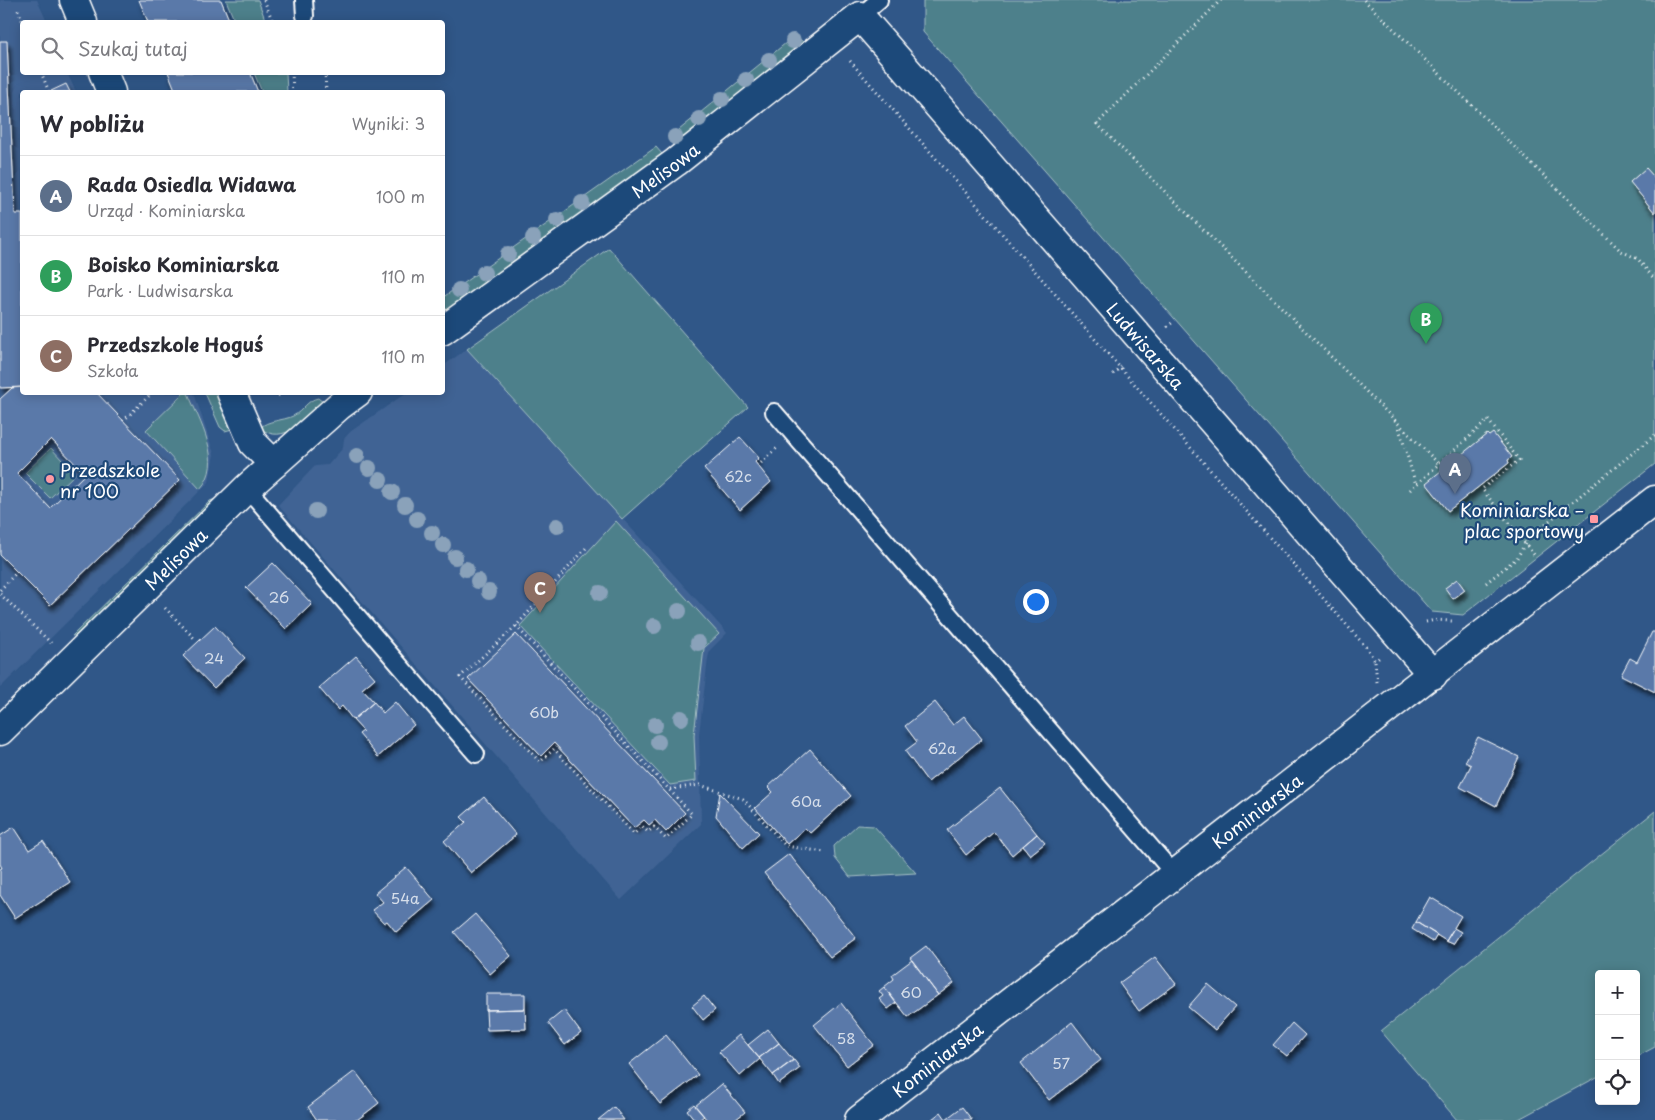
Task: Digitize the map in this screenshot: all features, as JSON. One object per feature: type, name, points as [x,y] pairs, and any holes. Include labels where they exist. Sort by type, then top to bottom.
[{"type":"street","points":[[74,0],[82,20]]},
{"type":"street","name":"Melisowa","points":[[445,329],[676,162],[869,8]]},
{"type":"street","name":"Ludwisarska","points":[[869,8],[1433,675]]},
{"type":"street","points":[[104,75],[110,90]]},
{"type":"street","points":[[232,395],[253,443],[274,464]]},
{"type":"street","name":"Melisowa","points":[[0,731],[247,488],[354,395]]},
{"type":"street","name":"Kominiarska","points":[[859,1120],[1433,675],[1655,500]]},
{"type":"lane","points":[[774,412],[1175,875]]},
{"type":"lane","points":[[247,488],[476,754]]},
{"type":"path","points":[[264,0],[272,20]]},
{"type":"path","points":[[1221,0],[1098,124],[1399,427],[1439,464]]},
{"type":"path","points":[[1364,0],[1621,251],[1638,259],[1655,280]]},
{"type":"path","points":[[18,10],[21,20]]},
{"type":"path","points":[[833,38],[860,74],[1359,640],[1374,661]]},
{"type":"path","points":[[42,75],[48,90]]},
{"type":"path","points":[[292,75],[293,90]]},
{"type":"path","points":[[325,75],[326,90]]},
{"type":"path","points":[[123,421],[150,395]]},
{"type":"path","points":[[1410,490],[1488,420],[1519,460],[1482,489],[1540,562]]},
{"type":"path","points":[[1399,427],[1416,485]]},
{"type":"path","points":[[1486,583],[1517,558],[1528,538],[1655,435]]},
{"type":"path","points":[[516,626],[692,814],[666,839],[654,827],[648,832],[642,826],[634,834],[554,750],[540,762],[460,678],[516,626],[586,548]]},
{"type":"path","points":[[17,572],[0,592],[54,645]]},
{"type":"path","points":[[164,605],[196,640]]},
{"type":"path","points":[[1423,623],[1435,620],[1460,622]]},
{"type":"path","points":[[669,789],[703,786],[743,799],[786,846],[824,852]]},
{"type":"shaded area","points":[[0,0],[37,0],[46,20],[20,20],[20,75],[68,75],[75,90],[20,90],[20,395],[195,395],[214,454],[209,482],[0,688]]},
{"type":"shaded area","points":[[467,349],[727,633],[710,650],[708,658],[699,734],[701,824],[621,900],[278,505],[315,466],[328,465],[343,448],[344,439],[350,432],[403,395],[445,395],[445,365]]},
{"type":"green space","points":[[226,0],[258,0],[265,20],[234,20]]},
{"type":"green space","points":[[923,0],[1655,0],[1655,464],[1463,615],[1432,612],[923,32]]},
{"type":"green space","points":[[797,37],[808,46],[674,146],[668,139],[792,38]]},
{"type":"green space","points":[[255,75],[286,75],[287,90],[261,90]]},
{"type":"green space","points":[[656,147],[662,154],[661,162],[445,317],[445,296]]},
{"type":"green space","points":[[609,248],[748,407],[622,519],[467,349]]},
{"type":"green space","points":[[182,395],[189,395],[208,441],[210,454],[210,467],[207,478],[200,489],[146,430]]},
{"type":"green space","points":[[206,395],[217,395],[232,429],[225,431],[220,427]]},
{"type":"green space","points":[[318,398],[324,403],[294,428],[278,434],[269,433],[260,428],[267,423],[293,416],[311,401]]},
{"type":"green space","points":[[51,448],[75,474],[50,498],[25,473]]},
{"type":"green space","points":[[218,498],[83,634],[72,636],[210,501]]},
{"type":"green space","points":[[616,521],[719,634],[704,648],[694,735],[696,781],[670,785],[520,626]]},
{"type":"green space","points":[[1655,811],[1655,1047],[1640,1055],[1640,970],[1595,970],[1595,1078],[1517,1120],[1457,1120],[1381,1031]]},
{"type":"green space","points":[[857,825],[874,826],[916,873],[850,877],[835,858],[834,846]]},
{"type":"building","points":[[139,0],[221,0],[229,20],[147,20]]},
{"type":"building","points":[[0,41],[7,41],[15,214],[20,214],[20,387],[0,388]]},
{"type":"building","points":[[169,75],[251,75],[257,90],[175,90]]},
{"type":"building","points":[[66,84],[69,90],[53,90]]},
{"type":"building","points":[[1646,168],[1655,178],[1655,213],[1630,182]]},
{"type":"building","points":[[20,387],[20,395],[99,395],[180,480],[50,605],[0,555],[0,399],[12,388]],"holes":[[[51,439],[85,474],[50,508],[17,473]]]},
{"type":"building","points":[[1493,433],[1512,457],[1508,460],[1509,463],[1448,511],[1426,483],[1487,434],[1489,436]]},
{"type":"building","points":[[740,437],[759,458],[755,462],[771,482],[740,510],[704,469]]},
{"type":"building","points":[[273,563],[312,604],[286,629],[246,588]]},
{"type":"building","points":[[1457,579],[1465,590],[1453,599],[1445,588]]},
{"type":"building","points":[[215,626],[245,658],[214,688],[183,656]]},
{"type":"building","points":[[1652,632],[1655,632],[1655,692],[1621,675],[1630,658],[1637,662]]},
{"type":"building","points":[[516,634],[685,813],[666,832],[655,820],[649,825],[644,820],[634,828],[554,743],[541,756],[468,679]]},
{"type":"building","points":[[356,656],[375,678],[362,689],[374,702],[353,720],[342,706],[338,710],[319,688]]},
{"type":"building","points":[[374,702],[383,713],[395,702],[414,725],[378,757],[359,734],[363,731],[353,720]]},
{"type":"building","points":[[935,702],[953,725],[964,716],[982,739],[928,782],[905,751],[917,742],[905,726]]},
{"type":"building","points":[[1478,737],[1519,757],[1496,806],[1460,787],[1471,765],[1465,762]]},
{"type":"building","points":[[810,749],[851,796],[810,833],[805,828],[787,844],[755,808],[773,792],[768,787]]},
{"type":"building","points":[[1000,788],[1037,834],[1012,855],[994,832],[966,855],[947,830]]},
{"type":"building","points":[[720,793],[759,833],[743,848],[716,816]]},
{"type":"building","points":[[484,797],[516,835],[471,873],[444,841],[466,822],[461,817]]},
{"type":"building","points":[[14,827],[29,850],[43,841],[70,882],[15,918],[0,895],[0,869],[2,868],[0,864],[0,836]]},
{"type":"building","points":[[1037,834],[1045,843],[1030,855],[1023,846]]},
{"type":"building","points":[[789,854],[856,938],[830,957],[764,873]]},
{"type":"building","points":[[406,867],[434,900],[396,932],[387,921],[384,923],[372,910],[383,902],[375,893]]},
{"type":"building","points":[[1430,897],[1461,916],[1446,941],[1416,922]]},
{"type":"building","points":[[475,914],[511,956],[490,974],[454,932]]},
{"type":"building","points":[[1416,922],[1437,935],[1433,942],[1412,929]]},
{"type":"building","points":[[1454,928],[1461,932],[1453,944],[1446,941]]},
{"type":"building","points":[[926,946],[954,983],[938,995],[910,958]]},
{"type":"building","points":[[1155,957],[1176,984],[1139,1011],[1119,983]]},
{"type":"building","points":[[912,960],[938,995],[908,1017],[884,987],[894,979],[892,975]]},
{"type":"building","points":[[1208,984],[1235,1007],[1215,1030],[1188,1007]]},
{"type":"building","points":[[884,987],[896,1003],[888,1009],[879,999],[883,996],[879,991]]},
{"type":"building","points":[[486,994],[525,994],[525,1009],[486,1010]]},
{"type":"building","points":[[704,996],[715,1010],[703,1020],[692,1006]]},
{"type":"building","points":[[841,1003],[874,1045],[847,1066],[814,1025]]},
{"type":"building","points":[[525,1009],[526,1029],[487,1030],[486,1010]]},
{"type":"building","points":[[564,1010],[581,1033],[565,1045],[548,1023]]},
{"type":"building","points":[[1072,1022],[1101,1060],[1049,1100],[1021,1063]]},
{"type":"building","points":[[1292,1023],[1305,1035],[1287,1056],[1273,1045]]},
{"type":"building","points":[[768,1029],[779,1043],[759,1058],[748,1045]]},
{"type":"building","points":[[666,1035],[698,1075],[660,1104],[629,1064]]},
{"type":"building","points":[[739,1035],[760,1059],[740,1076],[719,1052]]},
{"type":"building","points":[[779,1043],[793,1060],[773,1075],[759,1058]]},
{"type":"building","points":[[794,1060],[800,1068],[779,1084],[773,1075]]},
{"type":"building","points":[[355,1071],[379,1103],[357,1120],[317,1120],[308,1107]]},
{"type":"building","points":[[722,1084],[745,1112],[735,1120],[707,1120],[695,1106]]},
{"type":"building","points":[[694,1104],[704,1116],[699,1120],[695,1120],[687,1110]]},
{"type":"building","points":[[614,1107],[624,1120],[598,1120]]},
{"type":"building","points":[[962,1107],[972,1120],[932,1119],[941,1112],[946,1119]]},
{"type":"place","name":"Boisko Kominiarska","points":[[1426,344]]},
{"type":"place","name":"Przedszkole nr 100","points":[[50,479]]},
{"type":"place","name":"Rada Osiedla Widawa","points":[[1455,494]]},
{"type":"place","name":"Kominiarska – plac sportowy","points":[[1594,519]]},
{"type":"place","name":"Przedszkole Hoguś","points":[[540,613]]}]
